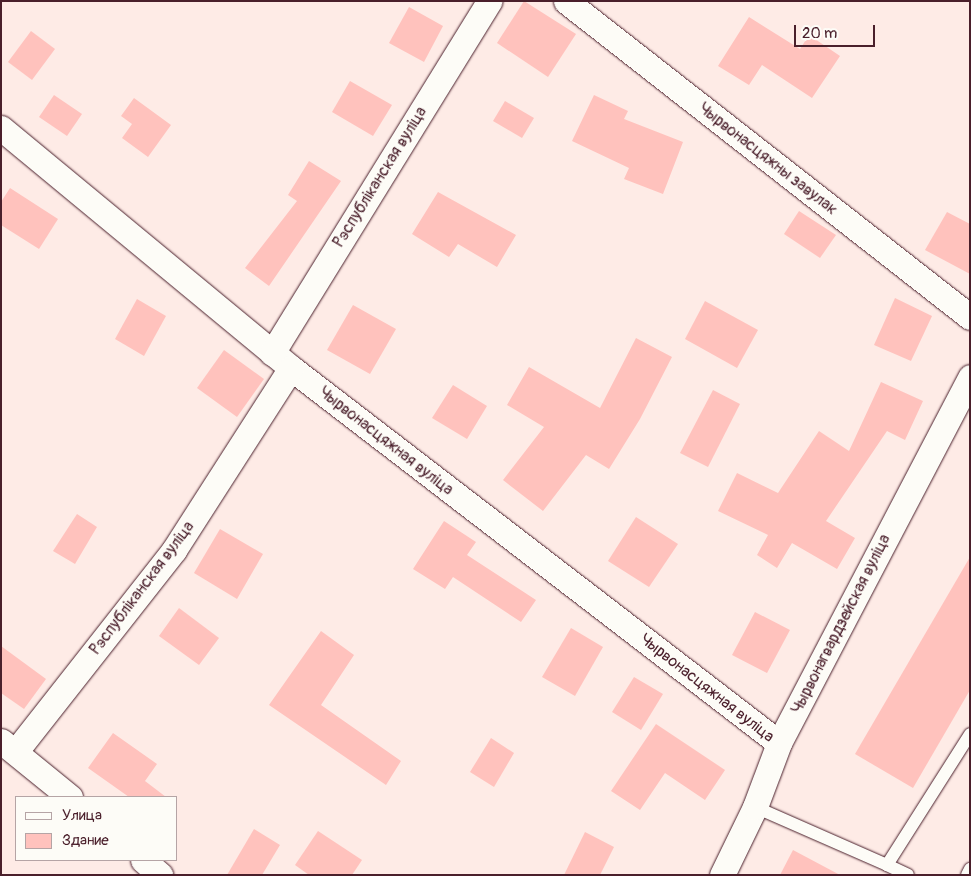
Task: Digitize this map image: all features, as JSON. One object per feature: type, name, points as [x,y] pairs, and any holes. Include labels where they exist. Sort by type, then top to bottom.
[{"type":"street","name":"Рэспубліканская вуліца","points":[[9,746],[174,550],[488,1]]},
{"type":"street","name":"Чырвонасцяжны завулак","points":[[566,1],[970,317]]},
{"type":"street","name":"Чырвонасцяжная вуліца","points":[[1,128],[281,360],[779,743]]},
{"type":"street","name":"Чырвонагвардзейская вуліца","points":[[722,875],[755,807],[779,743],[968,386]]},
{"type":"street","points":[[9,746],[69,796]]},
{"type":"street","points":[[144,861],[160,875]]},
{"type":"lane","points":[[887,865],[970,734]]},
{"type":"lane","points":[[755,807],[908,875]]},
{"type":"lane","points":[[967,875],[970,869]]},
{"type":"building","points":[[524,1],[576,34],[548,77],[497,43]]},
{"type":"building","points":[[409,7],[443,26],[424,62],[389,43]]},
{"type":"building","points":[[749,17],[800,49],[809,35],[840,56],[812,98],[762,65],[749,85],[718,66]]},
{"type":"building","points":[[31,31],[55,49],[32,80],[8,62]]},
{"type":"building","points":[[350,81],[392,105],[373,136],[332,112]]},
{"type":"building","points":[[54,95],[82,114],[67,136],[39,117]]},
{"type":"building","points":[[594,95],[628,111],[624,119],[683,142],[663,194],[624,179],[629,168],[572,141]]},
{"type":"building","points":[[134,98],[171,125],[148,157],[122,138],[132,124],[121,116]]},
{"type":"building","points":[[505,101],[534,118],[522,138],[493,121]]},
{"type":"building","points":[[309,161],[341,181],[269,286],[245,268],[297,201],[288,195]]},
{"type":"building","points":[[10,188],[58,219],[39,249],[1,225],[1,202]]},
{"type":"building","points":[[438,192],[516,235],[497,267],[458,244],[449,257],[412,234]]},
{"type":"building","points":[[799,211],[836,235],[820,258],[784,234]]},
{"type":"building","points":[[947,212],[970,224],[970,274],[925,250]]},
{"type":"building","points":[[895,298],[932,316],[911,361],[874,345]]},
{"type":"building","points":[[137,299],[166,316],[144,356],[115,339]]},
{"type":"building","points":[[705,301],[758,330],[737,368],[685,339]]},
{"type":"building","points":[[353,305],[396,329],[370,374],[327,350]]},
{"type":"building","points":[[636,338],[672,357],[640,419],[609,469],[586,455],[543,511],[503,480],[544,427],[507,405],[529,367],[600,408]]},
{"type":"building","points":[[224,350],[264,379],[237,417],[197,388]]},
{"type":"building","points":[[881,382],[923,401],[905,440],[887,431],[826,521],[855,538],[837,569],[792,543],[777,568],[757,555],[768,535],[718,511],[737,473],[778,493],[819,431],[849,451]]},
{"type":"building","points":[[453,385],[487,406],[467,439],[432,418]]},
{"type":"building","points":[[713,390],[740,404],[708,467],[680,453]]},
{"type":"building","points":[[77,514],[97,527],[75,564],[53,551]]},
{"type":"building","points":[[636,517],[678,544],[649,587],[608,561]]},
{"type":"building","points":[[444,521],[476,542],[467,555],[536,600],[521,622],[453,577],[445,589],[413,569]]},
{"type":"building","points":[[220,529],[263,554],[237,599],[194,573]]},
{"type":"building","points":[[970,557],[970,690],[913,788],[855,754]]},
{"type":"building","points":[[179,608],[219,638],[199,665],[159,636]]},
{"type":"building","points":[[755,612],[790,630],[767,673],[732,655]]},
{"type":"building","points":[[571,628],[603,647],[575,696],[542,677]]},
{"type":"building","points":[[321,631],[354,655],[321,705],[401,761],[386,785],[269,705]]},
{"type":"building","points":[[1,646],[46,679],[24,709],[1,693]]},
{"type":"building","points":[[634,677],[663,694],[641,730],[612,712]]},
{"type":"building","points":[[656,724],[725,770],[705,800],[665,773],[640,810],[611,791]]},
{"type":"building","points":[[113,733],[157,764],[145,781],[165,796],[128,796],[88,768]]},
{"type":"building","points":[[491,738],[514,753],[494,787],[470,772]]},
{"type":"building","points":[[254,829],[280,845],[262,875],[227,875]]},
{"type":"building","points":[[318,831],[362,860],[352,875],[309,875],[295,865]]},
{"type":"building","points":[[585,832],[614,847],[600,875],[564,875]]},
{"type":"building","points":[[793,850],[840,875],[780,875]]}]
